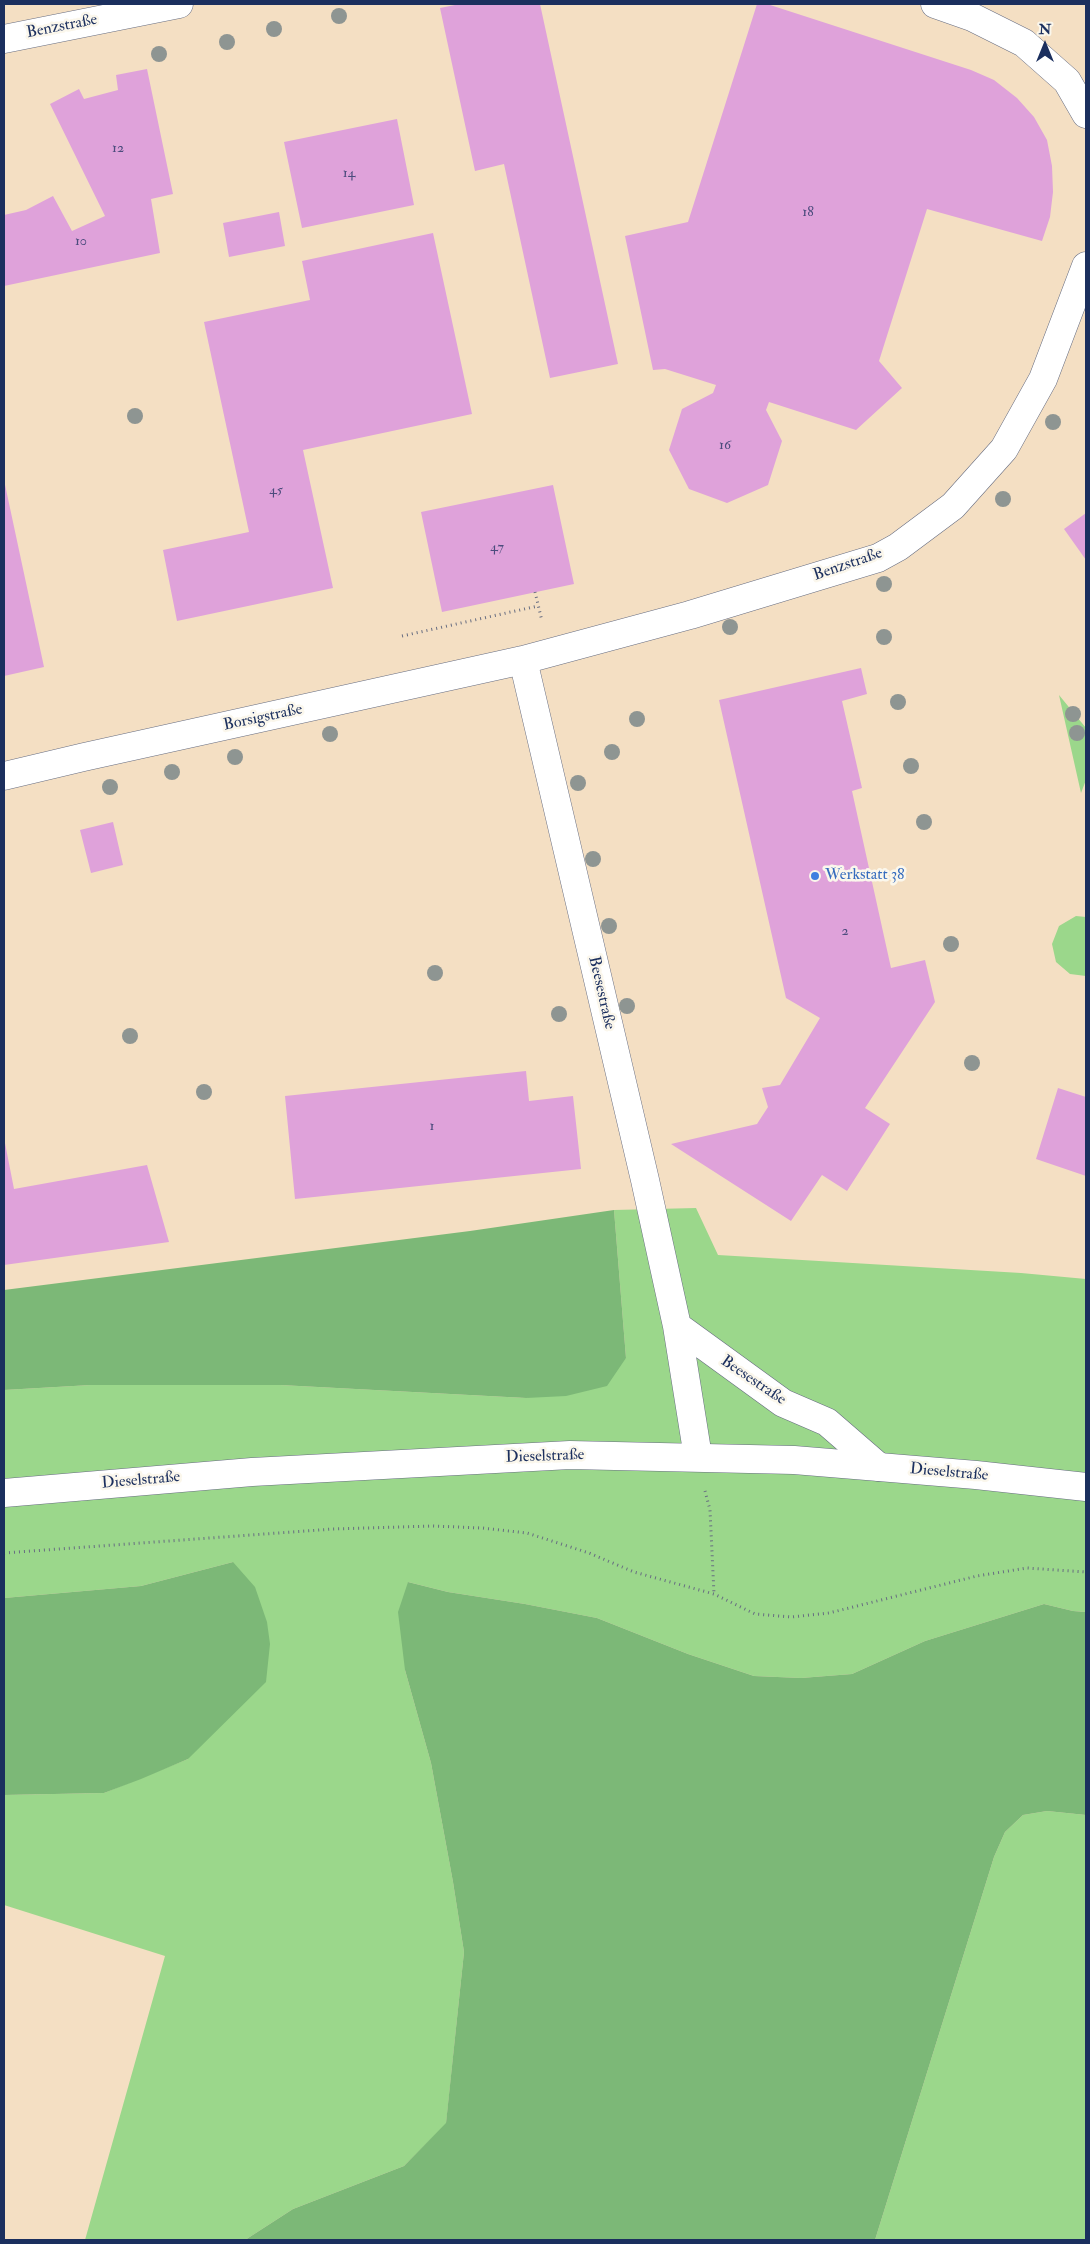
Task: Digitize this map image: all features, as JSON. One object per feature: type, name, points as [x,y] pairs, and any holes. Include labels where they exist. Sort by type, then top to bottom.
[{"type":"street","name":"Benzstraße","points":[[4,39],[179,4]]},
{"type":"street","points":[[935,4],[972,17],[1024,43],[1067,81],[1086,114]]},
{"type":"street","name":"Benzstraße","points":[[524,660],[690,615],[878,558],[898,547],[953,506],[1004,449],[1043,379],[1086,266]]},
{"type":"street","name":"Borsigstraße","points":[[4,776],[524,660]]},
{"type":"street","name":"Beesestraße","points":[[524,660],[645,1180],[677,1326],[698,1458]]},
{"type":"street","name":"Beesestraße","points":[[677,1326],[783,1403],[828,1422],[879,1467]]},
{"type":"street","name":"Dieselstraße","points":[[4,1493],[232,1474],[396,1463],[570,1455],[794,1460],[976,1475],[1086,1488]]},
{"type":"path","points":[[402,636],[538,606]]},
{"type":"path","points":[[698,1458],[710,1510],[714,1594]]},
{"type":"path","points":[[4,1553],[332,1529],[433,1526],[482,1528],[527,1533],[589,1553],[634,1572],[714,1594],[755,1614],[790,1617],[829,1613],[977,1576],[1028,1568],[1086,1572]]},
{"type":"green space","points":[[1059,695],[1086,728],[1086,780],[1081,793]]},
{"type":"green space","points":[[1076,916],[1086,917],[1086,976],[1070,974],[1056,962],[1052,944],[1059,926]]},
{"type":"green space","points":[[696,1208],[718,1255],[1021,1273],[1086,1279],[1086,1612],[1044,1604],[925,1641],[852,1674],[801,1678],[754,1676],[688,1654],[597,1618],[448,1592],[408,1582],[405,1670],[431,1763],[464,1952],[446,2124],[404,2166],[293,2209],[245,2240],[85,2240],[165,1956],[4,1905],[4,1795],[104,1793],[188,1759],[233,1562],[141,1586],[4,1598],[4,1390],[91,1385],[280,1385],[526,1398],[626,1358],[614,1210]]},
{"type":"green space","points":[[614,1210],[626,1358],[607,1386],[566,1396],[526,1398],[280,1385],[91,1385],[4,1390],[4,1290],[470,1231]]},
{"type":"green space","points":[[233,1562],[255,1587],[267,1622],[270,1644],[266,1682],[188,1759],[104,1793],[4,1795],[4,1598],[141,1586]]},
{"type":"green space","points":[[408,1582],[448,1592],[597,1618],[688,1654],[754,1676],[801,1678],[852,1674],[925,1641],[1044,1604],[1086,1612],[1086,1815],[1047,1811],[1023,1815],[1005,1832],[994,1857],[875,2240],[245,2240],[293,2209],[404,2166],[446,2123],[464,1952],[431,1763],[405,1670],[398,1612]]},
{"type":"green space","points":[[1047,1811],[1086,1815],[1086,2240],[875,2240],[994,1857],[1005,1832],[1023,1815]]},
{"type":"building","points":[[460,4],[540,4],[618,364],[550,378],[504,164],[475,171],[440,8]]},
{"type":"building","points":[[757,4],[767,4],[971,70],[994,80],[1017,98],[1034,117],[1047,140],[1052,166],[1053,192],[1050,217],[1042,241],[927,209],[879,361],[902,388],[856,430],[769,402],[766,410],[782,441],[768,485],[727,503],[689,489],[669,450],[682,409],[713,393],[716,385],[665,369],[653,370],[625,236],[688,222]]},
{"type":"building","points":[[147,69],[173,194],[151,199],[160,253],[4,286],[4,215],[26,210],[53,196],[72,231],[105,216],[50,104],[79,89],[84,99],[118,90],[116,75]]},
{"type":"building","points":[[397,119],[414,205],[302,228],[284,142]]},
{"type":"building","points":[[279,212],[285,246],[229,257],[223,223]]},
{"type":"building","points":[[433,233],[472,414],[303,450],[333,588],[177,621],[163,550],[249,532],[204,322],[310,300],[302,261]]},
{"type":"building","points":[[4,480],[44,667],[4,676]]},
{"type":"building","points":[[553,485],[574,584],[442,612],[421,512]]},
{"type":"building","points":[[1086,513],[1086,560],[1064,529]]},
{"type":"building","name":"Werkstatt 38","points":[[861,668],[867,694],[842,701],[862,788],[852,791],[891,968],[925,960],[935,1002],[865,1108],[890,1124],[847,1191],[822,1175],[791,1221],[671,1144],[757,1124],[768,1107],[762,1088],[780,1085],[820,1018],[786,998],[719,700]]},
{"type":"building","points":[[113,822],[123,865],[91,873],[80,830]]},
{"type":"building","points":[[526,1071],[529,1101],[573,1096],[581,1169],[295,1199],[285,1096]]},
{"type":"building","points":[[1058,1088],[1086,1097],[1086,1176],[1036,1159]]},
{"type":"building","points":[[4,1138],[14,1189],[147,1165],[169,1242],[4,1265]]},
{"type":"place","name":"Werkstatt 38","points":[[815,876]]}]
